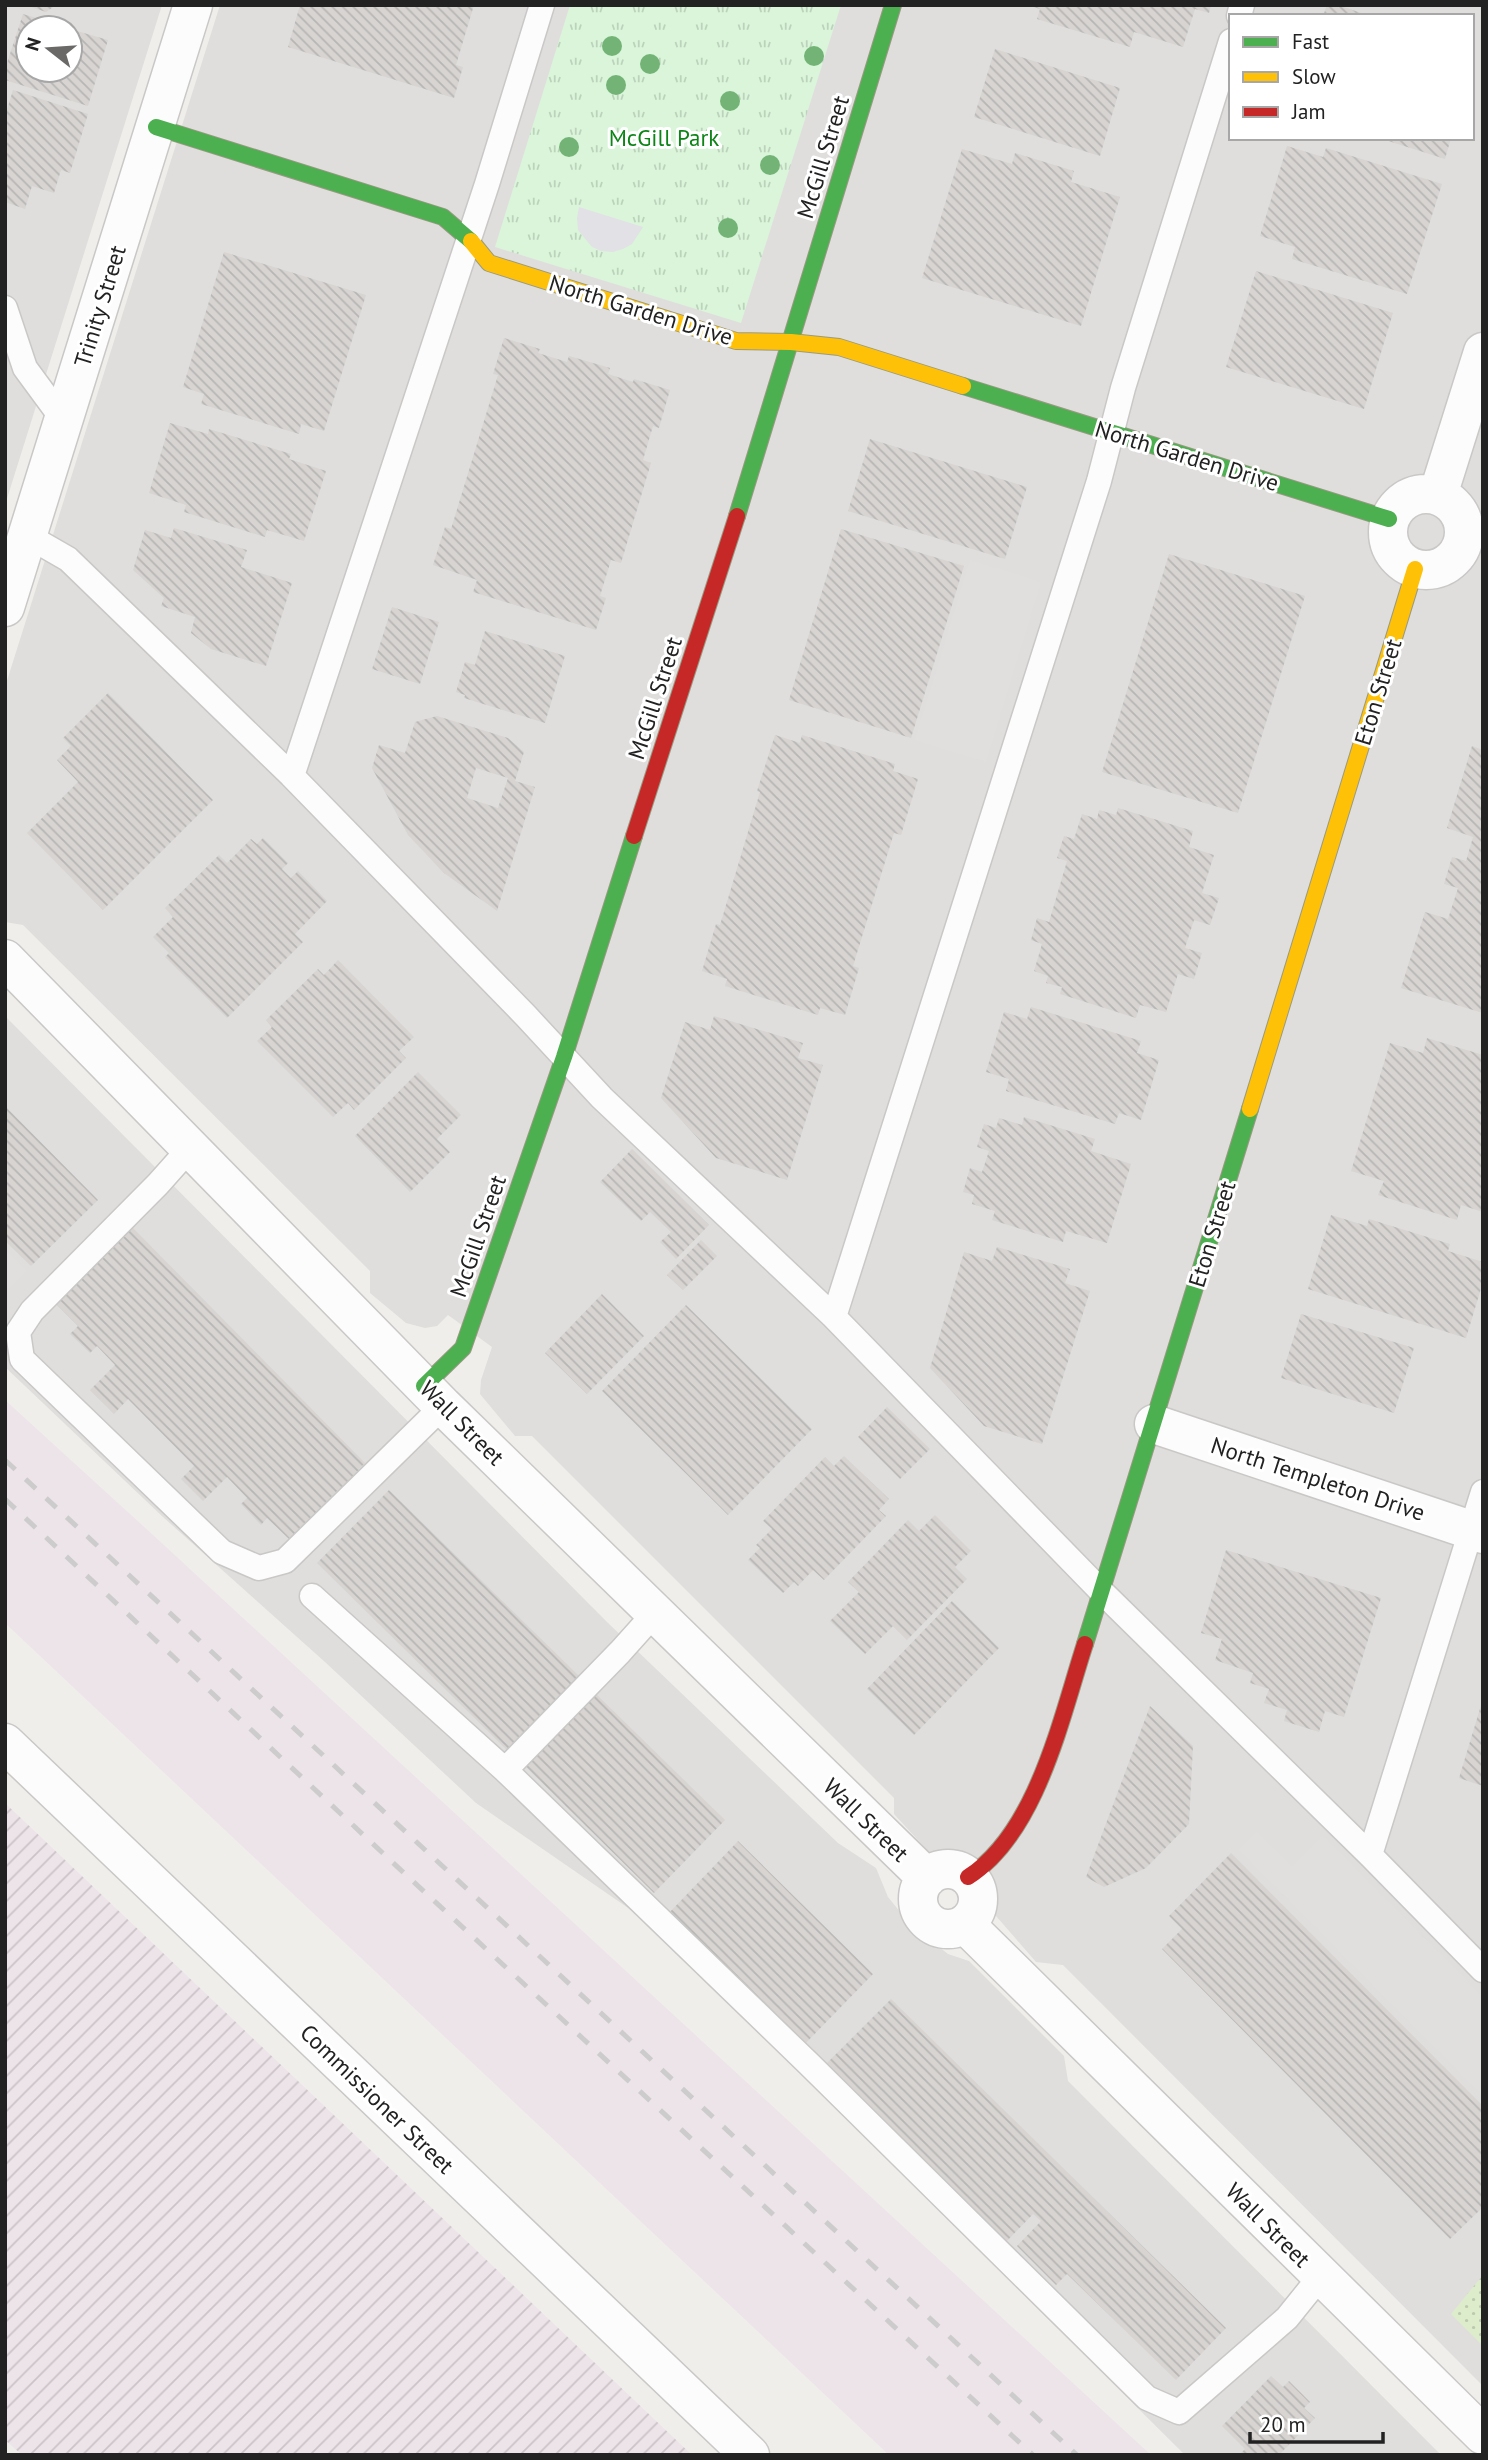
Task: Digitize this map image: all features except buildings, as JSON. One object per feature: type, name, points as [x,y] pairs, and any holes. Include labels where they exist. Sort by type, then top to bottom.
[{"type":"street","name":"Trinity Street","points":[[5,607],[193,5]]},
{"type":"street","name":"McGill Street","points":[[434,1396],[463,1348],[564,1057],[791,342],[893,5]]},
{"type":"street","name":"North Garden Drive","points":[[156,127],[443,217],[468,238],[489,263],[736,341],[791,342],[839,347],[1389,519]]},
{"type":"street","points":[[1438,495],[1483,352]]},
{"type":"street","points":[[1427,493],[1438,495],[1449,501],[1463,520],[1465,532],[1473,546],[1450,562],[1427,571],[1415,569],[1404,564],[1389,544],[1389,519],[1404,500],[1427,493]]},
{"type":"street","name":"Eton Street","points":[[968,1877],[982,1868],[1024,1816],[1044,1771],[1154,1424],[1415,569]]},
{"type":"street","name":"Wall Street","points":[[5,959],[434,1396],[927,1878]]},
{"type":"street","name":"North Templeton Drive","points":[[1154,1424],[1477,1532]]},
{"type":"street","name":"Commissioner Street","points":[[5,1743],[750,2455]]},
{"type":"street","points":[[942,1870],[960,1872],[968,1877],[977,1892],[978,1901],[972,1918],[965,1924],[947,1929],[929,1922],[922,1915],[918,1896],[927,1878],[942,1870]]},
{"type":"street","name":"Wall Street","points":[[965,1924],[1483,2435]]},
{"type":"lane","points":[[292,776],[542,5]]},
{"type":"lane","points":[[834,1317],[1099,481],[1123,388],[1229,47]]},
{"type":"lane","points":[[5,308],[24,368],[64,421]]},
{"type":"lane","points":[[28,536],[68,559],[292,776],[602,1098],[834,1317],[1102,1592],[1483,1970]]},
{"type":"lane","points":[[191,1147],[32,1311],[18,1332],[22,1359],[222,1552],[259,1568],[285,1561],[434,1396]]},
{"type":"lane","points":[[1370,1855],[1477,1532],[1483,1492]]},
{"type":"lane","points":[[312,1596],[505,1770],[809,2064],[1147,2398],[1179,2412],[1287,2318],[1320,2277]]},
{"type":"lane","points":[[505,1770],[621,1652],[655,1613]]},
{"type":"shaded area","points":[[5,5],[162,5],[5,505]]},
{"type":"shaded area","points":[[220,5],[1483,7],[1483,2386],[1063,1965],[1036,1962],[996,1916],[927,1850],[894,1814],[894,1798],[532,1436],[515,1436],[480,1394],[481,1380],[492,1347],[448,1315],[437,1326],[425,1328],[406,1323],[370,1293],[370,1271],[23,925],[5,922],[5,687]]},
{"type":"shaded area","points":[[579,207],[643,227],[632,244],[613,252],[601,251],[592,247],[578,230]]},
{"type":"shaded area","points":[[970,560],[1041,582],[986,762],[915,740]]},
{"type":"shaded area","points":[[5,1016],[607,1622],[838,1843],[876,1868],[888,1897],[910,1924],[948,1954],[969,1961],[1064,2056],[1068,2081],[1441,2455],[1185,2455],[647,1921],[476,1803],[325,1662],[163,1517],[5,1367]]},
{"type":"shaded area","points":[[5,1250],[26,1271],[5,1292]]},
{"type":"shaded area","points":[[5,1400],[1151,2455],[889,2455],[5,1623]]},
{"type":"shaded area","points":[[5,1803],[692,2455],[22,2455],[5,2440]]},
{"type":"shaded area","points":[[1257,1832],[1292,1867],[1323,1836],[1483,1997],[1483,2096],[1239,1850]]},
{"type":"green space","name":"McGill Park","points":[[570,5],[841,5],[741,323],[495,247]]},
{"type":"green space","points":[[1483,2275],[1483,2346],[1451,2314]]},
{"type":"railway","points":[[5,1460],[1077,2455]]},
{"type":"railway","points":[[5,1499],[404,1873],[1033,2455]]},
{"type":"traffic: fast","points":[[737,516],[893,5]]},
{"type":"traffic: fast","points":[[156,127],[443,217],[471,241]]},
{"type":"traffic: fast","points":[[963,386],[1389,519]]},
{"type":"traffic: fast","points":[[424,1386],[463,1348],[564,1057],[634,836]]},
{"type":"traffic: fast","points":[[1085,1644],[1250,1109]]},
{"type":"traffic: slow","points":[[471,241],[489,263],[736,341],[791,342],[839,347],[963,386]]},
{"type":"traffic: slow","points":[[1250,1109],[1415,569]]},
{"type":"traffic: jam","points":[[634,836],[737,516]]},
{"type":"traffic: jam","points":[[968,1877],[992,1857],[1012,1832],[1029,1803],[1056,1739],[1085,1644]]}]
